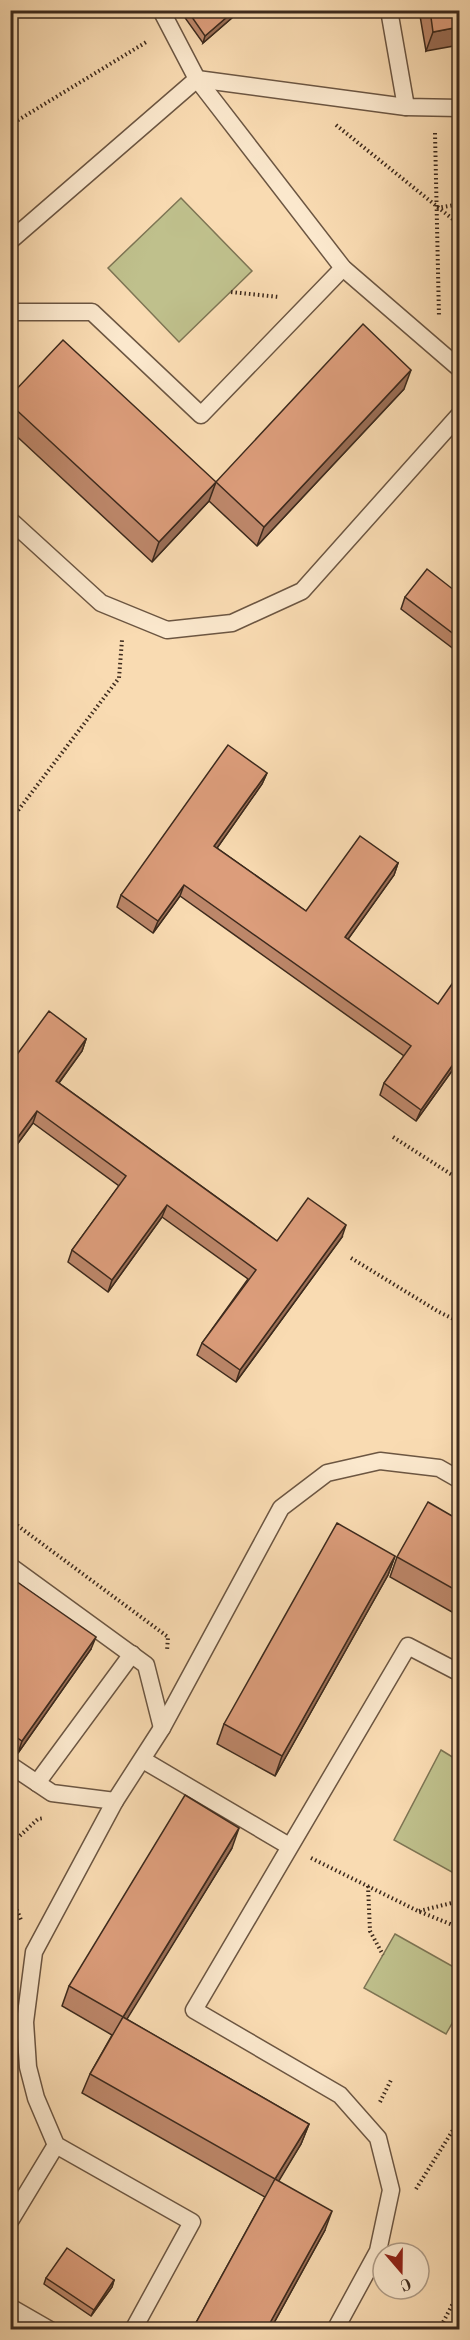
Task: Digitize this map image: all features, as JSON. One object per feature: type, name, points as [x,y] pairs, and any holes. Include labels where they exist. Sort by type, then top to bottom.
[{"type":"lane","points":[[389,10],[406,107]]},
{"type":"lane","points":[[166,16],[197,79],[343,268],[459,369]]},
{"type":"lane","points":[[10,241],[197,79],[406,107],[459,108]]},
{"type":"lane","points":[[10,312],[92,312],[201,415],[343,268]]},
{"type":"lane","points":[[10,520],[101,603],[167,630],[232,623],[302,591],[459,414]]},
{"type":"lane","points":[[133,2330],[192,2222],[56,2145],[36,2098],[28,2067],[25,2022],[34,1952],[115,1801],[162,1728],[280,1508],[327,1473],[380,1461],[440,1468],[459,1480]]},
{"type":"lane","points":[[10,1566],[146,1665],[162,1728]]},
{"type":"lane","points":[[335,2330],[378,2251],[391,2190],[378,2138],[340,2095],[194,2010],[408,1646],[459,1673]]},
{"type":"lane","points":[[37,1783],[132,1654]]},
{"type":"lane","points":[[143,1760],[289,1846]]},
{"type":"lane","points":[[10,1765],[52,1792],[115,1801]]},
{"type":"lane","points":[[10,2221],[56,2145]]},
{"type":"lane","points":[[10,2307],[50,2330]]},
{"type":"path","points":[[10,125],[166,16]]},
{"type":"path","points":[[434,107],[439,351]]},
{"type":"path","points":[[331,121],[459,225]]},
{"type":"path","points":[[436,208],[459,204]]},
{"type":"path","points":[[231,292],[313,300]]},
{"type":"path","points":[[10,821],[119,678],[124,612]]},
{"type":"path","points":[[393,1137],[459,1180]]},
{"type":"path","points":[[351,1258],[459,1322]]},
{"type":"path","points":[[289,1846],[418,1911],[459,1928]]},
{"type":"path","points":[[368,1886],[370,1931],[383,1955]]},
{"type":"path","points":[[418,1911],[459,1901]]},
{"type":"path","points":[[450,2135],[459,2131]]},
{"type":"path","points":[[439,2330],[459,2290]]},
{"type":"green space","points":[[181,198],[252,271],[179,342],[108,268]]},
{"type":"green space","points":[[441,1750],[459,1761],[459,1876],[394,1840]]},
{"type":"green space","points":[[395,1934],[459,1970],[459,2011],[446,2034],[364,1988]]},
{"type":"building","points":[[187,10],[235,10],[205,36]]},
{"type":"building","points":[[430,10],[459,10],[459,27],[433,32]]},
{"type":"building","points":[[363,324],[411,370],[264,527],[216,482]]},
{"type":"building","points":[[63,340],[216,482],[159,542],[10,404],[10,396]]},
{"type":"building","points":[[427,569],[459,594],[459,638],[405,597]]},
{"type":"building","points":[[228,745],[267,773],[214,846],[306,911],[360,836],[398,863],[345,937],[438,1004],[459,974],[459,1056],[421,1110],[384,1083],[411,1046],[184,885],[158,921],[121,895]]},
{"type":"building","points":[[49,1011],[86,1039],[56,1081],[277,1241],[308,1198],[346,1225],[240,1370],[202,1343],[256,1270],[167,1205],[112,1280],[72,1250],[126,1176],[37,1111],[10,1148],[10,1064]]},
{"type":"building","points":[[428,1502],[459,1520],[459,1592],[397,1557]]},
{"type":"building","points":[[337,1523],[395,1556],[282,1756],[224,1724]]},
{"type":"building","points":[[10,1577],[96,1637],[22,1741],[10,1733]]},
{"type":"building","points":[[185,1795],[239,1828],[123,2017],[69,1986]]},
{"type":"building","points":[[123,2017],[309,2124],[275,2179],[90,2074]]},
{"type":"building","points":[[275,2179],[332,2211],[266,2330],[192,2330]]},
{"type":"building","points":[[67,2248],[114,2280],[94,2310],[46,2278]]}]
